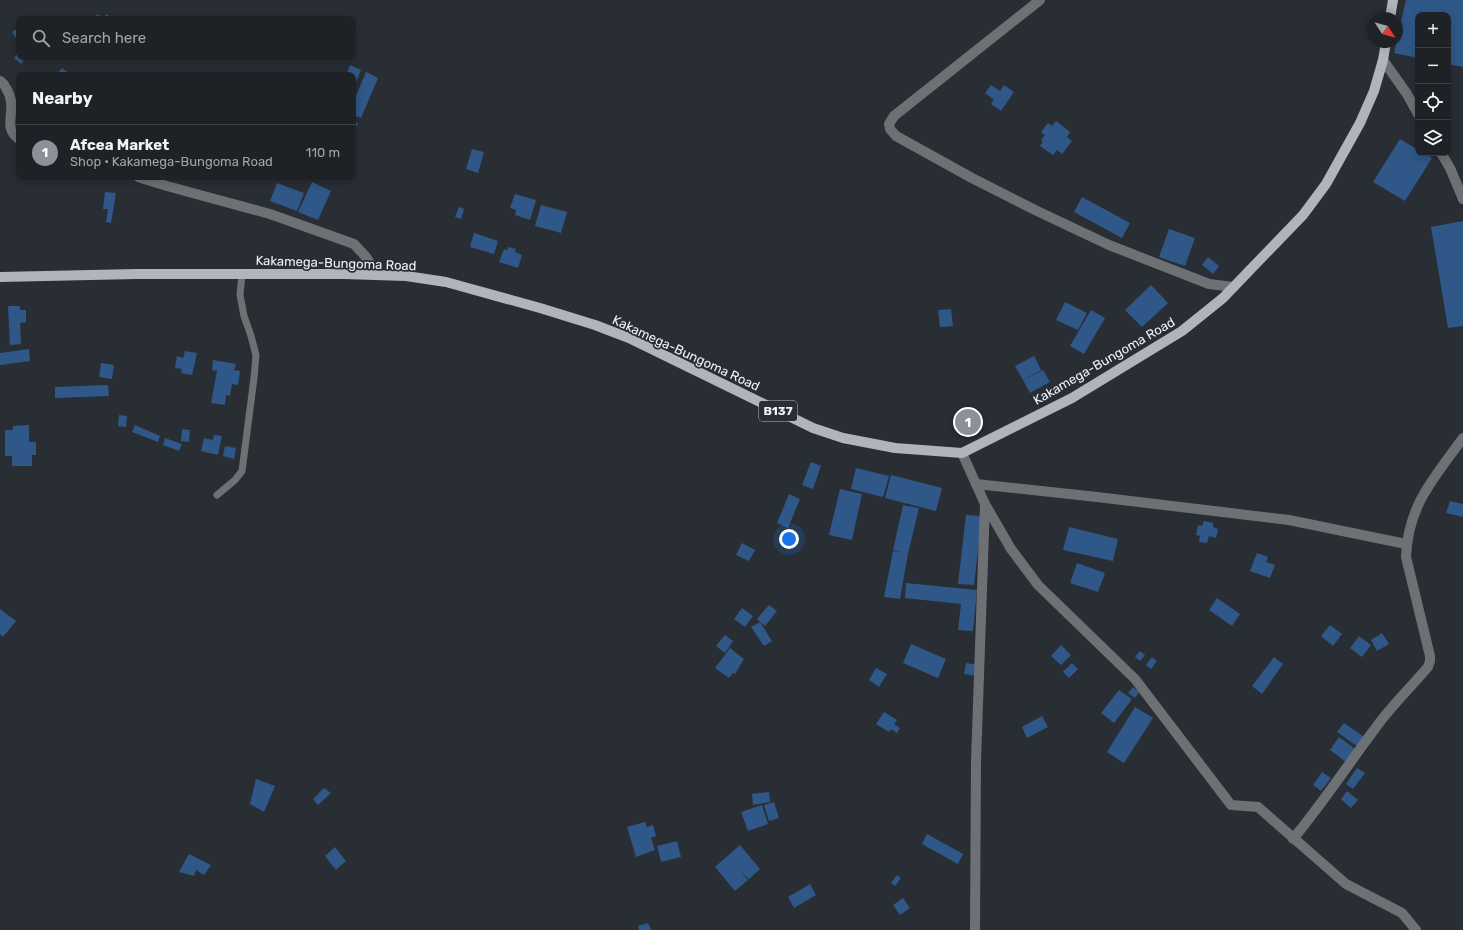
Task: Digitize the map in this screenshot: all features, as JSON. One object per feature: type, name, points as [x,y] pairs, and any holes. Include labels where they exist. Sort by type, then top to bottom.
[{"type":"main road","points":[[1391,12],[1394,0]]},
{"type":"main road","name":"Kakamega-Bungoma Road","points":[[0,277],[136,274],[378,275],[406,276],[446,282],[540,308],[595,325],[629,338],[813,428],[843,438],[895,448],[962,454],[1072,398],[1137,360],[1182,331],[1224,298],[1303,215],[1326,184],[1360,123],[1374,91],[1385,48]]},
{"type":"street","points":[[1040,0],[894,116],[889,124],[890,129],[896,136],[972,178],[1034,210],[1109,245],[1209,284],[1234,287]]},
{"type":"street","points":[[1383,60],[1415,109]]},
{"type":"street","points":[[0,81],[3,82],[10,93],[8,106],[1,125],[2,131],[16,138]]},
{"type":"street","points":[[1443,156],[1450,168],[1463,199]]},
{"type":"street","points":[[148,180],[270,214],[354,244],[366,257],[378,275]]},
{"type":"street","points":[[1294,839],[1318,810],[1393,705],[1428,667],[1430,661],[1406,557],[1406,544],[1411,520],[1426,490],[1463,438]]},
{"type":"street","points":[[962,454],[986,504],[1011,549],[1038,585],[1136,679],[1231,805],[1258,807],[1346,884],[1402,914],[1416,930]]},
{"type":"street","points":[[976,484],[1096,496],[1289,520],[1406,544]]},
{"type":"street","points":[[975,930],[976,761],[986,504]]},
{"type":"lane","points":[[217,496],[235,480],[242,471],[254,378],[256,355],[244,316],[240,295],[242,274]]},
{"type":"building","points":[[1406,0],[1463,0],[1463,67],[1451,65],[1451,12],[1415,12],[1415,57],[1394,53],[1395,48],[1403,48],[1403,13]]},
{"type":"building","points":[[16,29],[16,38],[12,32]]},
{"type":"building","points":[[16,60],[24,60],[21,64]]},
{"type":"building","points":[[350,65],[361,70],[356,82],[356,72],[347,72]]},
{"type":"building","points":[[62,68],[67,72],[59,72]]},
{"type":"building","points":[[366,72],[378,78],[361,118],[356,116],[356,96]]},
{"type":"building","points":[[991,85],[1000,91],[1004,85],[1014,92],[1001,111],[991,104],[994,100],[985,93]]},
{"type":"building","points":[[1056,121],[1070,132],[1067,137],[1072,141],[1062,154],[1057,150],[1053,155],[1040,146],[1043,142],[1041,140],[1045,135],[1041,132],[1048,123],[1052,126]]},
{"type":"building","points":[[1400,139],[1415,148],[1415,156],[1429,156],[1432,158],[1405,201],[1373,182]]},
{"type":"building","points":[[472,149],[484,152],[478,173],[466,169]]},
{"type":"building","points":[[312,182],[331,191],[318,220],[298,212]]},
{"type":"building","points":[[277,183],[304,193],[297,211],[270,201]]},
{"type":"building","points":[[105,192],[116,193],[111,223],[106,222],[108,209],[103,209]]},
{"type":"building","points":[[515,194],[536,200],[530,220],[515,215],[516,210],[510,208]]},
{"type":"building","points":[[1082,197],[1130,223],[1122,238],[1074,212]]},
{"type":"building","points":[[541,205],[567,212],[561,233],[535,226]]},
{"type":"building","points":[[459,207],[464,209],[461,219],[455,217]]},
{"type":"building","points":[[1463,221],[1463,326],[1448,328],[1431,227]]},
{"type":"building","points":[[1169,229],[1195,238],[1185,266],[1159,257]]},
{"type":"building","points":[[474,233],[498,241],[494,254],[470,247]]},
{"type":"building","points":[[508,247],[516,249],[515,252],[522,255],[518,268],[499,262],[504,249],[507,250]]},
{"type":"building","points":[[1208,257],[1219,266],[1213,274],[1202,265]]},
{"type":"building","points":[[1151,285],[1168,303],[1142,327],[1125,310]]},
{"type":"building","points":[[1065,302],[1087,313],[1078,330],[1056,320]]},
{"type":"building","points":[[8,306],[20,306],[20,310],[26,310],[26,322],[20,323],[21,344],[10,345]]},
{"type":"building","points":[[951,309],[953,326],[940,327],[938,310]]},
{"type":"building","points":[[1091,310],[1105,318],[1084,354],[1070,346]]},
{"type":"building","points":[[29,349],[30,361],[0,365],[0,353]]},
{"type":"building","points":[[185,351],[197,353],[192,375],[181,373],[182,369],[175,368],[177,356],[183,358]]},
{"type":"building","points":[[1034,356],[1041,370],[1023,380],[1015,366]]},
{"type":"building","points":[[213,360],[236,364],[234,370],[240,371],[238,385],[232,384],[230,396],[226,395],[225,405],[211,403],[217,371],[212,370]]},
{"type":"building","points":[[101,363],[114,365],[112,379],[99,377]]},
{"type":"building","points":[[1043,370],[1050,382],[1030,393],[1023,380]]},
{"type":"building","points":[[108,385],[109,396],[55,398],[55,387]]},
{"type":"building","points":[[119,415],[127,416],[126,427],[118,426]]},
{"type":"building","points":[[29,425],[29,442],[36,442],[36,455],[32,455],[32,466],[12,466],[12,456],[5,456],[5,430],[13,430],[13,426]]},
{"type":"building","points":[[135,425],[160,436],[158,442],[132,432]]},
{"type":"building","points":[[182,429],[190,430],[189,442],[181,441]]},
{"type":"building","points":[[214,435],[222,436],[218,455],[201,451],[204,438],[213,440]]},
{"type":"building","points":[[165,438],[182,444],[179,451],[163,445]]},
{"type":"building","points":[[225,446],[236,448],[234,459],[223,456]]},
{"type":"building","points":[[811,462],[821,466],[813,489],[802,485]]},
{"type":"building","points":[[856,468],[889,476],[883,497],[851,489]]},
{"type":"building","points":[[891,475],[942,488],[936,511],[885,498]]},
{"type":"building","points":[[840,489],[862,494],[852,540],[829,535]]},
{"type":"building","points":[[789,494],[800,499],[788,528],[777,523]]},
{"type":"building","points":[[1450,501],[1463,504],[1463,517],[1446,513]]},
{"type":"building","points":[[903,505],[919,508],[908,554],[900,599],[884,597],[893,551],[903,552],[893,550]]},
{"type":"building","points":[[966,515],[982,516],[974,585],[958,584]]},
{"type":"building","points":[[1204,521],[1213,523],[1213,527],[1218,529],[1216,538],[1209,536],[1207,543],[1199,542],[1200,536],[1196,535],[1198,525],[1202,526]]},
{"type":"building","points":[[1069,527],[1118,539],[1113,561],[1063,550]]},
{"type":"building","points":[[742,543],[755,550],[749,561],[736,555]]},
{"type":"building","points":[[1257,553],[1268,557],[1266,562],[1275,565],[1270,578],[1250,571]]},
{"type":"building","points":[[1077,563],[1105,573],[1098,592],[1070,583]]},
{"type":"building","points":[[906,583],[977,590],[973,631],[958,630],[961,604],[905,598]]},
{"type":"building","points":[[1217,598],[1240,614],[1232,626],[1209,610]]},
{"type":"building","points":[[769,605],[777,611],[765,626],[757,619]]},
{"type":"building","points":[[742,608],[753,616],[745,627],[734,619]]},
{"type":"building","points":[[0,609],[16,621],[3,637],[0,634]]},
{"type":"building","points":[[760,622],[772,641],[764,646],[751,627]]},
{"type":"building","points":[[1330,625],[1342,634],[1333,646],[1321,636]]},
{"type":"building","points":[[1382,633],[1389,644],[1377,651],[1371,640]]},
{"type":"building","points":[[725,635],[733,641],[725,653],[716,646]]},
{"type":"building","points":[[1359,636],[1371,645],[1362,657],[1350,648]]},
{"type":"building","points":[[911,644],[946,659],[938,678],[903,663]]},
{"type":"building","points":[[1061,645],[1071,655],[1061,665],[1051,656]]},
{"type":"building","points":[[730,648],[744,659],[735,674],[733,673],[729,678],[715,668]]},
{"type":"building","points":[[1140,651],[1145,655],[1140,661],[1135,657]]},
{"type":"building","points":[[1152,657],[1157,661],[1151,669],[1146,665]]},
{"type":"building","points":[[1274,657],[1283,664],[1262,694],[1252,686]]},
{"type":"building","points":[[966,663],[979,665],[977,676],[964,674]]},
{"type":"building","points":[[1072,663],[1078,669],[1069,678],[1063,672]]},
{"type":"building","points":[[876,668],[887,674],[879,687],[869,680]]},
{"type":"building","points":[[1133,687],[1139,692],[1135,698],[1128,693]]},
{"type":"building","points":[[1119,690],[1132,699],[1114,723],[1101,713]]},
{"type":"building","points":[[1135,707],[1153,718],[1124,763],[1107,752]]},
{"type":"building","points":[[884,712],[897,720],[894,724],[900,728],[897,733],[891,729],[889,732],[876,724]]},
{"type":"building","points":[[1042,716],[1048,727],[1027,738],[1022,727]]},
{"type":"building","points":[[1344,723],[1364,737],[1357,746],[1337,732]]},
{"type":"building","points":[[1339,737],[1355,749],[1346,762],[1330,750]]},
{"type":"building","points":[[1357,768],[1365,773],[1353,789],[1346,784]]},
{"type":"building","points":[[1322,772],[1331,778],[1321,791],[1313,785]]},
{"type":"building","points":[[256,779],[275,786],[264,812],[250,804]]},
{"type":"building","points":[[324,788],[331,793],[318,805],[313,799]]},
{"type":"building","points":[[1347,791],[1358,800],[1351,808],[1341,799]]},
{"type":"building","points":[[769,792],[770,802],[753,805],[752,794]]},
{"type":"building","points":[[774,802],[779,818],[769,821],[764,805]]},
{"type":"building","points":[[762,805],[768,824],[748,831],[741,812]]},
{"type":"building","points":[[645,822],[647,827],[653,825],[656,836],[651,838],[655,850],[636,857],[627,827]]},
{"type":"building","points":[[927,834],[963,854],[958,864],[922,844]]},
{"type":"building","points":[[677,841],[681,857],[661,862],[657,846]]},
{"type":"building","points":[[740,845],[760,869],[749,879],[741,872],[748,880],[735,891],[715,867]]},
{"type":"building","points":[[335,847],[346,861],[336,870],[325,856]]},
{"type":"building","points":[[189,854],[211,865],[204,875],[196,870],[194,876],[179,872]]},
{"type":"building","points":[[897,875],[901,878],[895,886],[891,883]]},
{"type":"building","points":[[810,884],[816,895],[794,908],[788,897]]},
{"type":"building","points":[[903,898],[910,908],[900,915],[893,905]]},
{"type":"building","points":[[648,923],[651,930],[639,930],[638,926]]},
{"type":"place","name":"Afcea Market","points":[[968,422]]}]
